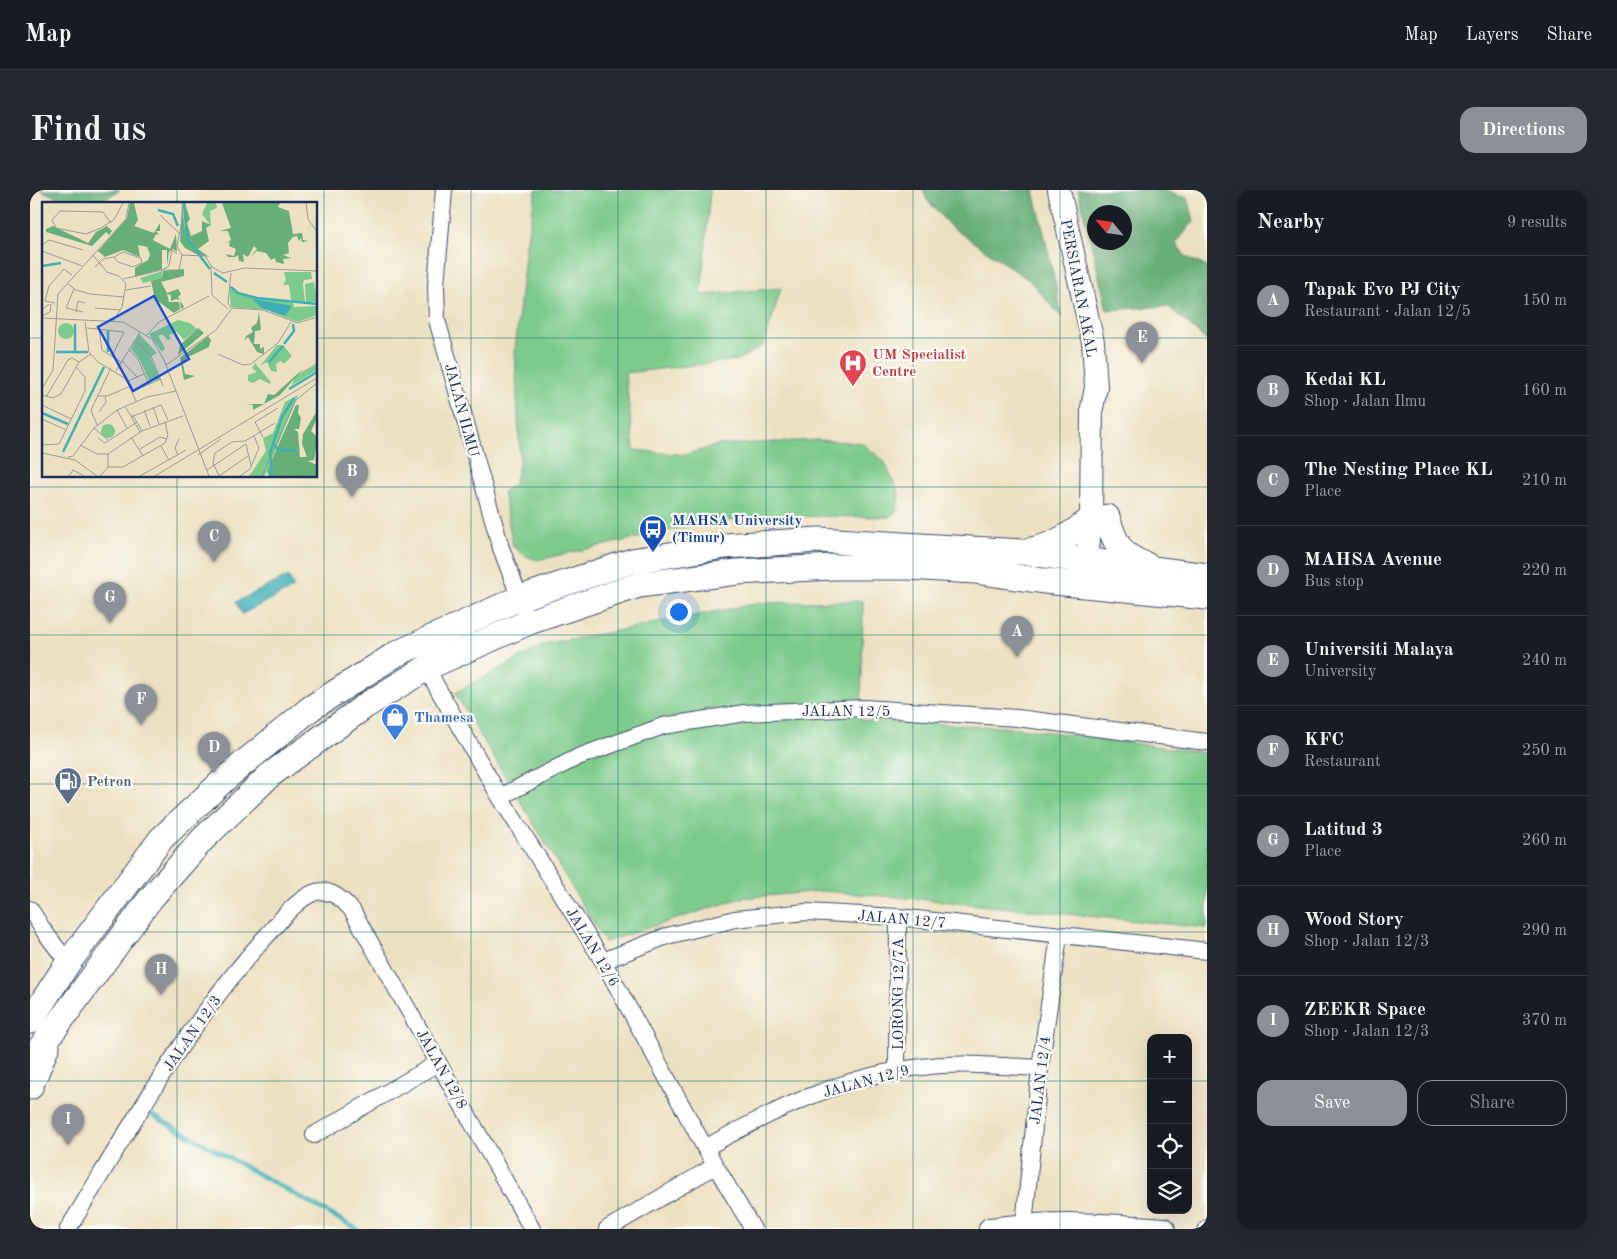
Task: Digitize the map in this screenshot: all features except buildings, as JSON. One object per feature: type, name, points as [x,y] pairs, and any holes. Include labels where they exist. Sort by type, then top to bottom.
[{"type":"main road","points":[[1022,552],[1047,547],[1063,540],[1099,518],[1112,534],[1122,552],[1138,562],[1155,568]]},
{"type":"main road","points":[[31,1019],[68,963],[161,839],[228,776],[311,708],[396,654],[520,598],[632,561],[725,546],[819,540],[1022,552],[1095,563],[1155,568],[1207,576]]},
{"type":"main road","points":[[30,1062],[151,898],[203,839],[270,775],[365,706],[428,667],[529,622],[639,585],[737,572],[833,567],[907,567],[975,571],[1029,571],[1095,563],[1124,579],[1167,593]]},
{"type":"main road","points":[[975,571],[1207,597]]},
{"type":"main road","points":[[30,1087],[54,1030]]},
{"type":"street","name":"JALAN ILMU","points":[[444,190],[436,285],[437,320],[501,548],[529,622]]},
{"type":"street","name":"PERSIARAN AKAL","points":[[1059,190],[1092,342],[1096,387],[1106,411],[1095,563]]},
{"type":"street","name":"JALAN 12/6","points":[[428,667],[434,682],[500,797],[603,961],[715,1166],[753,1229]]},
{"type":"street","name":"JALAN 12/5","points":[[500,797],[578,757],[662,726],[744,713],[864,708],[1018,718],[1207,742]]},
{"type":"street","name":"JALAN 12/3","points":[[68,1229],[161,1077],[220,991],[252,951],[291,909],[313,893],[326,892],[341,898],[352,910]]},
{"type":"street","points":[[30,909],[68,963]]},
{"type":"street","name":"JALAN 12/8","points":[[352,910],[532,1229]]},
{"type":"street","name":"JALAN 12/7","points":[[603,961],[666,936],[735,919],[806,912],[898,917],[1207,951]]},
{"type":"street","name":"LORONG 12/7A","points":[[897,1071],[898,917]]},
{"type":"street","name":"JALAN 12/4","points":[[1024,1224],[1040,1068],[1059,936]]},
{"type":"street","points":[[314,1135],[438,1063]]},
{"type":"street","name":"JALAN 12/9","points":[[705,1148],[758,1119],[804,1097],[871,1076],[922,1066],[978,1065],[1040,1068]]},
{"type":"street","points":[[607,1229],[715,1166]]},
{"type":"street","points":[[990,1229],[1024,1224],[1164,1229]]},
{"type":"green space","points":[[40,190],[120,190],[100,202],[67,202]]},
{"type":"green space","points":[[536,190],[710,190],[701,295],[781,288],[764,345],[737,360],[625,373],[634,450],[685,455],[718,445],[817,440],[862,443],[884,461],[899,494],[897,510],[889,517],[768,516],[704,523],[537,560],[524,555],[513,546],[503,491],[514,485],[520,461],[515,351],[526,245]]},
{"type":"green space","points":[[923,190],[1034,190],[1062,318],[1029,280],[950,226],[927,200]]},
{"type":"green space","points":[[1078,190],[1167,190],[1172,194],[1188,198],[1194,221],[1176,243],[1185,256],[1207,267],[1207,341],[1168,306],[1107,310],[1092,250],[1132,250],[1132,205],[1087,205],[1087,227]]},
{"type":"green space","points":[[863,601],[861,720],[1019,728],[1207,753],[1207,928],[822,891],[741,898],[605,942],[455,693],[544,645],[759,603]]},
{"type":"water","points":[[288,576],[294,588],[242,614],[236,602]]},
{"type":"waterway","points":[[152,1115],[357,1229]]},
{"type":"place","name":"Universiti Malaya","points":[[1142,363]]},
{"type":"place","name":"UM Specialist Centre","points":[[853,387]]},
{"type":"place","name":"Kedai KL","points":[[352,497]]},
{"type":"place","name":"MAHSA University (Timur)","points":[[653,553]]},
{"type":"place","name":"The Nesting Place KL","points":[[214,562]]},
{"type":"place","name":"Latitud 3","points":[[110,623]]},
{"type":"place","name":"Tapak Evo PJ City","points":[[1017,657]]},
{"type":"place","name":"KFC","points":[[141,725]]},
{"type":"place","name":"Thamesa","points":[[395,741]]},
{"type":"place","name":"MAHSA Avenue","points":[[214,773]]},
{"type":"place","name":"Petron","points":[[68,805]]},
{"type":"place","name":"Wood Story","points":[[161,995]]},
{"type":"place","name":"ZEEKR Space","points":[[68,1145]]}]
